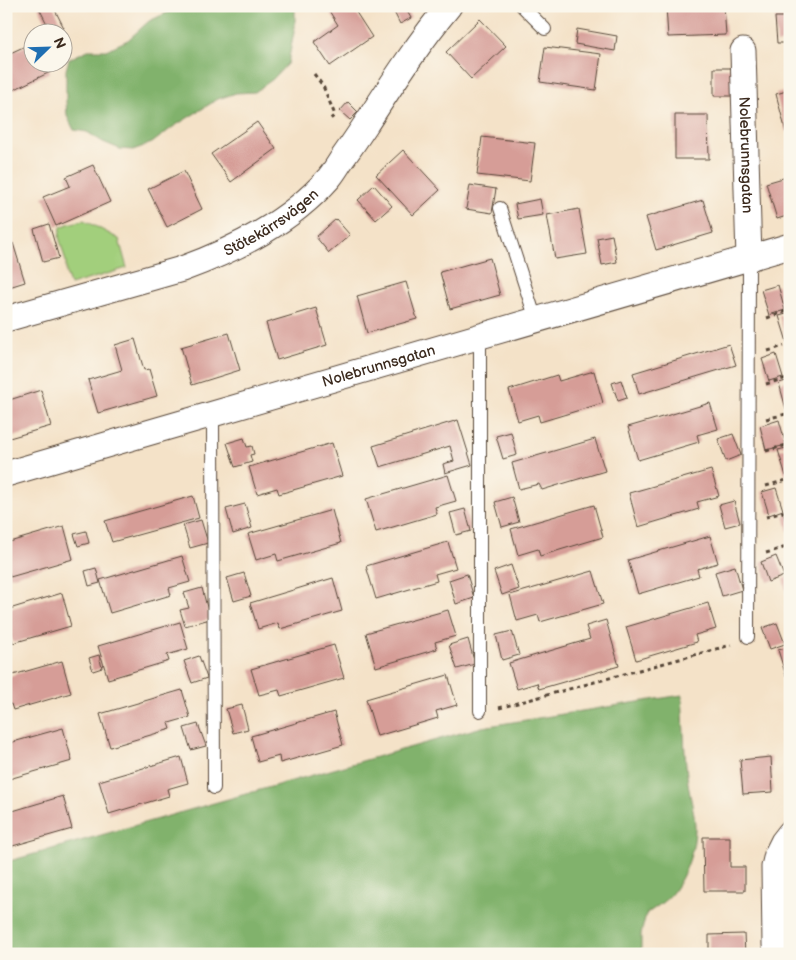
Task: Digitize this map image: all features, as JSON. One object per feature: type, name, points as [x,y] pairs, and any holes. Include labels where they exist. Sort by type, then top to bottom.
[{"type":"street","name":"Stötekärrsvägen","points":[[6,319],[182,270],[239,246],[270,228],[302,204],[330,177],[436,22],[449,6]]},
{"type":"street","name":"Nolebrunnsgatan","points":[[743,51],[749,258]]},
{"type":"street","name":"Nolebrunnsgatan","points":[[6,474],[790,246]]},
{"type":"street","points":[[775,949],[774,867],[777,854],[790,833]]},
{"type":"lane","points":[[522,6],[546,29]]},
{"type":"lane","points":[[500,208],[536,320]]},
{"type":"lane","points":[[748,637],[749,258]]},
{"type":"lane","points":[[480,336],[480,711]]},
{"type":"lane","points":[[213,414],[214,788]]},
{"type":"path","points":[[314,74],[324,86],[336,115],[328,121]]},
{"type":"path","points":[[480,711],[496,709],[735,644],[748,637]]},
{"type":"green space","points":[[182,6],[294,6],[295,8],[295,27],[288,63],[273,79],[255,92],[236,93],[218,99],[173,127],[152,143],[133,150],[120,149],[103,142],[87,132],[74,130],[67,116],[66,101],[66,72],[72,72],[72,58],[88,50],[106,50],[128,40],[149,21]]},
{"type":"green space","points":[[84,220],[119,239],[127,268],[70,285],[59,237],[61,227]]},
{"type":"green space","points":[[682,695],[687,772],[695,822],[695,836],[682,878],[673,892],[664,901],[646,914],[641,934],[641,954],[6,954],[6,862],[482,727]]},
{"type":"building","points":[[38,6],[53,6],[61,22],[46,22]]},
{"type":"building","points":[[326,6],[352,6],[372,37],[330,66],[314,42],[338,25]]},
{"type":"building","points":[[391,6],[404,6],[411,18],[400,24]]},
{"type":"building","points":[[666,6],[724,6],[726,35],[668,37]]},
{"type":"building","points":[[775,17],[790,17],[790,43],[777,43]]},
{"type":"building","points":[[480,19],[506,46],[471,79],[446,52]]},
{"type":"building","points":[[577,29],[617,36],[615,51],[575,44]]},
{"type":"building","points":[[545,47],[601,54],[596,90],[540,82]]},
{"type":"building","points":[[22,48],[22,72],[50,72],[9,92],[6,87],[6,55]]},
{"type":"building","points":[[714,68],[737,68],[737,96],[714,96]]},
{"type":"building","points":[[790,90],[790,131],[786,132],[776,94]]},
{"type":"building","points":[[348,102],[358,112],[350,120],[340,111]]},
{"type":"building","points":[[675,115],[708,115],[709,159],[675,159]]},
{"type":"building","points":[[257,122],[276,149],[231,182],[211,154]]},
{"type":"building","points":[[482,137],[535,143],[530,181],[477,175]]},
{"type":"building","points":[[403,150],[440,190],[413,215],[376,175]]},
{"type":"building","points":[[93,165],[110,202],[56,226],[43,197],[70,186],[66,177]]},
{"type":"building","points":[[184,171],[202,209],[167,227],[148,189]]},
{"type":"building","points":[[790,176],[790,215],[777,219],[766,183]]},
{"type":"building","points":[[374,185],[392,206],[376,220],[358,200]]},
{"type":"building","points":[[470,185],[496,189],[492,213],[466,209]]},
{"type":"building","points":[[540,199],[543,215],[518,219],[515,204]]},
{"type":"building","points":[[703,200],[713,233],[656,250],[646,217]]},
{"type":"building","points":[[579,209],[587,254],[555,259],[547,215]]},
{"type":"building","points":[[336,219],[350,235],[329,253],[316,237]]},
{"type":"building","points":[[49,224],[59,258],[43,262],[34,229]]},
{"type":"building","points":[[612,235],[617,262],[602,265],[597,238]]},
{"type":"building","points":[[13,243],[25,282],[6,288],[6,245]]},
{"type":"building","points":[[490,258],[500,295],[450,309],[440,272]]},
{"type":"building","points":[[406,282],[417,319],[367,333],[357,296]]},
{"type":"building","points":[[778,285],[785,310],[769,315],[761,290]]},
{"type":"building","points":[[316,308],[327,345],[277,360],[266,323]]},
{"type":"building","points":[[790,313],[790,341],[787,342],[779,316]]},
{"type":"building","points":[[229,333],[240,370],[192,385],[181,347]]},
{"type":"building","points":[[135,339],[144,370],[149,369],[157,396],[98,413],[88,380],[122,370],[115,345]]},
{"type":"building","points":[[729,344],[736,365],[639,394],[633,373]]},
{"type":"building","points":[[776,354],[783,377],[769,381],[762,359]]},
{"type":"building","points":[[594,371],[603,403],[540,422],[538,415],[518,421],[509,390],[557,375],[559,381]]},
{"type":"building","points":[[621,380],[627,398],[618,401],[612,383]]},
{"type":"building","points":[[790,380],[790,408],[786,409],[779,383]]},
{"type":"building","points":[[41,390],[51,426],[6,439],[6,401]]},
{"type":"building","points":[[710,403],[718,429],[697,435],[699,442],[638,460],[628,427]]},
{"type":"building","points":[[458,420],[472,465],[445,473],[443,464],[454,461],[450,446],[380,467],[373,446]]},
{"type":"building","points":[[779,420],[786,445],[766,450],[760,426]]},
{"type":"building","points":[[511,432],[517,455],[503,459],[496,436]]},
{"type":"building","points":[[733,434],[741,455],[726,461],[718,439]]},
{"type":"building","points":[[244,438],[247,447],[252,446],[254,454],[250,455],[252,462],[235,467],[227,443]]},
{"type":"building","points":[[595,439],[605,471],[542,490],[539,484],[519,489],[512,463]]},
{"type":"building","points":[[332,443],[342,476],[279,494],[277,488],[257,494],[249,467]]},
{"type":"building","points":[[790,447],[790,475],[786,476],[778,450]]},
{"type":"building","points":[[711,470],[719,496],[697,502],[699,509],[638,527],[629,493]]},
{"type":"building","points":[[448,475],[456,501],[435,507],[437,514],[376,532],[366,499]]},
{"type":"building","points":[[776,488],[783,510],[769,515],[762,492]]},
{"type":"building","points":[[193,496],[199,518],[112,542],[105,521]]},
{"type":"building","points":[[512,497],[519,522],[502,527],[495,502]]},
{"type":"building","points":[[734,501],[740,523],[725,527],[719,505]]},
{"type":"building","points":[[245,504],[252,528],[233,534],[226,509]]},
{"type":"building","points":[[594,505],[603,537],[540,556],[538,549],[518,555],[511,529]]},
{"type":"building","points":[[465,509],[471,531],[456,535],[450,513]]},
{"type":"building","points":[[332,510],[341,543],[278,561],[276,554],[256,560],[248,534]]},
{"type":"building","points":[[790,514],[790,535],[789,535],[784,515]]},
{"type":"building","points":[[201,520],[208,543],[190,548],[183,525]]},
{"type":"building","points":[[64,526],[73,559],[10,577],[8,570],[6,571],[6,543]]},
{"type":"building","points":[[86,531],[89,543],[78,546],[74,534]]},
{"type":"building","points":[[710,536],[718,563],[697,569],[699,576],[638,594],[628,560]]},
{"type":"building","points":[[448,542],[456,568],[435,574],[437,581],[376,599],[366,566]]},
{"type":"building","points":[[182,556],[190,582],[169,588],[171,595],[110,613],[100,580]]},
{"type":"building","points":[[776,556],[784,576],[768,582],[761,562]]},
{"type":"building","points":[[511,565],[519,589],[502,595],[494,571]]},
{"type":"building","points":[[735,566],[742,590],[722,596],[715,572]]},
{"type":"building","points":[[96,568],[100,583],[89,586],[85,571]]},
{"type":"building","points":[[593,571],[603,604],[540,622],[538,615],[517,621],[510,595]]},
{"type":"building","points":[[244,573],[251,596],[234,601],[227,578]]},
{"type":"building","points":[[467,574],[474,598],[456,604],[449,580]]},
{"type":"building","points":[[790,577],[790,601],[789,601],[783,579]]},
{"type":"building","points":[[333,578],[342,611],[280,629],[278,623],[258,629],[250,603]]},
{"type":"building","points":[[202,588],[210,619],[185,626],[180,610],[189,608],[184,593]]},
{"type":"building","points":[[62,593],[71,626],[13,643],[11,637],[6,638],[6,610]]},
{"type":"building","points":[[708,603],[716,629],[695,635],[697,642],[636,660],[626,627]]},
{"type":"building","points":[[448,610],[456,636],[435,642],[437,649],[376,667],[366,633]]},
{"type":"building","points":[[606,620],[619,666],[539,689],[537,683],[517,689],[509,663],[590,639],[586,626]]},
{"type":"building","points":[[180,622],[188,649],[167,655],[169,661],[108,679],[98,646]]},
{"type":"building","points":[[777,623],[785,644],[770,649],[762,628]]},
{"type":"building","points":[[512,631],[519,655],[502,660],[496,635]]},
{"type":"building","points":[[468,639],[475,664],[457,669],[449,645]]},
{"type":"building","points":[[334,645],[344,678],[281,696],[279,690],[259,695],[251,669]]},
{"type":"building","points":[[790,647],[790,675],[786,676],[778,650]]},
{"type":"building","points":[[99,655],[102,668],[93,671],[89,658]]},
{"type":"building","points":[[199,656],[207,678],[192,683],[184,661]]},
{"type":"building","points":[[62,661],[71,693],[13,710],[11,704],[6,705],[6,677]]},
{"type":"building","points":[[448,675],[457,705],[436,711],[438,718],[377,736],[366,699]]},
{"type":"building","points":[[182,690],[190,717],[169,723],[171,729],[110,747],[100,714]]},
{"type":"building","points":[[242,705],[248,729],[233,733],[226,709]]},
{"type":"building","points":[[334,712],[343,745],[280,763],[279,756],[258,762],[251,736]]},
{"type":"building","points":[[198,724],[206,746],[191,750],[184,728]]},
{"type":"building","points":[[63,728],[72,761],[9,779],[8,772],[6,773],[6,744]]},
{"type":"building","points":[[181,757],[188,783],[167,789],[169,796],[109,814],[99,781]]},
{"type":"building","points":[[771,757],[773,792],[743,794],[740,760]]},
{"type":"building","points":[[63,796],[72,829],[9,847],[6,841],[6,813]]},
{"type":"building","points":[[703,837],[730,837],[730,867],[745,867],[745,891],[704,891]]},
{"type":"building","points":[[744,934],[745,954],[709,954],[709,935]]}]
